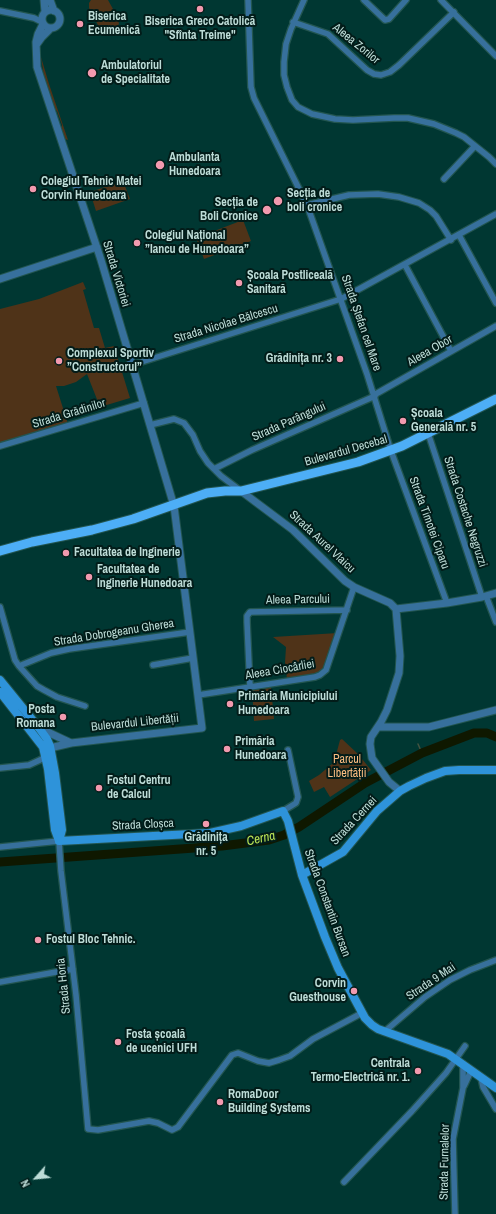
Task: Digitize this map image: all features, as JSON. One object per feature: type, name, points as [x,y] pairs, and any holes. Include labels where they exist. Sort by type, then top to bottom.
[{"type":"main road","name":"Bulevardul Decebal","points":[[241,491],[331,470],[391,451],[496,400]]},
{"type":"main road","points":[[0,551],[46,538],[98,529],[141,517],[214,492],[241,491]]},
{"type":"main road","points":[[0,680],[48,742],[48,753],[62,830],[59,845]]},
{"type":"main road","points":[[1,697],[48,753]]},
{"type":"main road","name":"Strada Cernei","points":[[302,875],[343,852],[371,817],[400,791],[426,778],[445,771],[496,770]]},
{"type":"main road","name":"Strada Constantin Bursan","points":[[283,811],[288,821],[302,875],[331,952],[362,1013],[372,1025],[384,1032],[440,1050],[496,1088]]},
{"type":"main road","name":"Strada Cloșca","points":[[59,845],[210,833],[241,826],[283,811]]},
{"type":"street","name":"Strada Victoriei","points":[[44,0],[43,18],[38,34],[36,50],[36,67],[97,247],[174,506],[202,728]]},
{"type":"street","points":[[36,50],[39,40],[50,29],[58,26],[60,20],[59,15],[54,11],[50,0]]},
{"type":"street","name":"Strada Ștefan cel Mare","points":[[248,0],[252,93],[303,194],[342,299],[391,451]]},
{"type":"street","points":[[304,0],[293,22],[286,44],[284,75],[288,91],[292,100],[298,107],[312,114],[335,119],[353,120],[394,118],[422,121],[456,133],[475,146],[496,164]]},
{"type":"street","points":[[364,0],[386,20],[389,19],[406,0]]},
{"type":"street","points":[[441,0],[496,56]]},
{"type":"street","points":[[0,11],[34,18],[43,18]]},
{"type":"street","points":[[43,18],[47,11],[54,11]]},
{"type":"street","name":"Aleea Zorilor","points":[[293,22],[328,34],[368,70],[374,74],[381,75],[390,72],[399,65],[454,12]]},
{"type":"street","points":[[43,18],[50,29]]},
{"type":"street","points":[[444,179],[475,146]]},
{"type":"street","points":[[307,205],[349,195],[378,194],[399,197],[419,203],[430,210],[440,222],[451,240]]},
{"type":"street","name":"Strada Nicolae Bălcescu","points":[[132,365],[342,299],[496,214]]},
{"type":"street","points":[[459,235],[496,303]]},
{"type":"street","points":[[0,279],[97,247]]},
{"type":"street","points":[[405,265],[451,351]]},
{"type":"street","name":"Aleea Obor","points":[[374,396],[496,326]]},
{"type":"street","name":"Strada Parângului","points":[[214,469],[252,450],[374,396]]},
{"type":"street","name":"Strada Grădinilor","points":[[0,446],[144,403]]},
{"type":"street","points":[[150,425],[174,419],[184,424],[193,435],[203,456],[214,469],[241,491]]},
{"type":"street","name":"Strada Costache Negruzzi","points":[[428,433],[484,597],[496,622]]},
{"type":"street","name":"Strada Timotei Ciparu","points":[[391,451],[447,603]]},
{"type":"street","name":"Strada Aurel Vlaicu","points":[[241,491],[293,530],[338,576],[354,587],[383,599],[396,609]]},
{"type":"street","name":"Aleea Ciocârliei","points":[[198,696],[315,678],[323,673],[326,670],[354,587]]},
{"type":"street","points":[[400,791],[389,782],[374,761],[371,751],[371,741],[374,733],[379,727],[400,674],[396,609],[447,603],[484,597],[496,593]]},
{"type":"street","points":[[0,607],[15,660],[19,666],[34,683],[44,690],[57,697],[85,706]]},
{"type":"street","name":"Aleea Parcului","points":[[250,687],[246,622],[247,616],[250,612],[347,610]]},
{"type":"street","name":"Strada Dobrogeanu Gherea","points":[[19,666],[51,653],[69,649],[190,632]]},
{"type":"street","points":[[152,665],[193,658]]},
{"type":"street","points":[[379,727],[423,727],[438,725],[496,710]]},
{"type":"street","points":[[38,728],[71,743]]},
{"type":"street","name":"Bulevardul Libertății","points":[[48,753],[59,745],[71,743],[202,728]]},
{"type":"street","points":[[283,811],[296,803],[298,797],[288,750]]},
{"type":"street","points":[[0,768],[29,765],[48,753]]},
{"type":"street","name":"Strada Cloșca","points":[[0,847],[59,845]]},
{"type":"street","name":"Strada Horia","points":[[59,845],[73,969],[88,1129],[98,1130],[149,1121],[158,1123],[172,1130],[178,1127],[232,1055],[238,1053],[258,1061],[270,1063],[290,1056],[313,1039],[362,1013]]},
{"type":"street","name":"Strada 9 Mai","points":[[384,1032],[425,997],[450,980],[496,960]]},
{"type":"street","points":[[0,982],[73,969]]},
{"type":"street","points":[[344,1182],[446,1073],[459,1062],[465,1046]]},
{"type":"street","name":"Strada Furnalelor","points":[[459,1062],[463,1088]]},
{"type":"street","name":"Strada Furnalelor","points":[[455,1214],[454,1139],[463,1088],[471,1071]]},
{"type":"street","points":[[481,1078],[484,1087],[496,1109]]},
{"type":"green space","points":[[91,0],[108,0],[118,18],[119,24],[115,29],[108,32],[100,29],[89,8],[89,3]]},
{"type":"green space","points":[[41,57],[68,140],[64,137],[57,111],[54,109],[44,77]]},
{"type":"green space","points":[[123,181],[130,199],[96,211],[90,192]]},
{"type":"green space","points":[[243,220],[251,241],[204,259],[196,238]]},
{"type":"green space","name":"Complexul Sportiv ”Constructorul”","points":[[83,282],[86,289],[83,290],[94,328],[99,328],[105,348],[114,346],[130,398],[100,407],[87,374],[76,382],[64,386],[56,386],[68,424],[0,444],[0,309],[39,299]]},
{"type":"green space","points":[[338,633],[322,670],[314,675],[287,679],[285,663],[286,647],[273,637]]},
{"type":"green space","points":[[271,688],[274,719],[254,721],[252,689]]},
{"type":"green space","name":"Parcul Libertății","points":[[342,739],[358,754],[371,770],[330,797],[324,787],[314,792],[309,781],[332,764],[340,740]]},
{"type":"waterway","name":"Cerna","points":[[0,862],[222,846],[269,840],[284,835],[299,827],[365,783],[422,753],[474,733],[487,733],[496,737]]},
{"type":"waterway","points":[[418,744],[422,753]]},
{"type":"place","name":"Biserica Greco Catolică \"Sfînta Treime\"","points":[[200,9]]},
{"type":"place","name":"Biserica Ecumenică","points":[[80,24]]},
{"type":"place","name":"Ambulatoriul de Specialitate","points":[[92,73]]},
{"type":"place","name":"Ambulanta Hunedoara","points":[[160,165]]},
{"type":"place","name":"Colegiul Tehnic Matei Corvin Hunedoara","points":[[33,189]]},
{"type":"place","name":"Secția de boli cronice","points":[[278,201]]},
{"type":"place","name":"Secția de Boli Cronice","points":[[267,210]]},
{"type":"place","name":"Colegiul Național ”Iancu de Hunedoara”","points":[[137,243]]},
{"type":"place","name":"Școala Postliceală Sanitară","points":[[239,283]]},
{"type":"place","name":"Grădinița nr. 3","points":[[340,359]]},
{"type":"place","name":"Complexul Sportiv ”Constructorul”","points":[[59,361]]},
{"type":"place","name":"Școala Generală nr. 5","points":[[403,421]]},
{"type":"place","name":"Facultatea de Inginerie","points":[[66,553]]},
{"type":"place","name":"Facultatea de Inginerie Hunedoara","points":[[89,577]]},
{"type":"place","name":"Primăria Municipiului Hunedoara","points":[[230,704]]},
{"type":"place","name":"Posta Romana","points":[[63,717]]},
{"type":"place","name":"Primăria Hunedoara","points":[[227,749]]},
{"type":"place","name":"Fostul Centru de Calcul","points":[[99,788]]},
{"type":"place","name":"Grădinița nr. 5","points":[[206,824]]},
{"type":"place","name":"Fostul Bloc Tehnic.","points":[[38,940]]},
{"type":"place","name":"Corvin Guesthouse","points":[[354,991]]},
{"type":"place","name":"Fosta școală de ucenici UFH","points":[[118,1042]]},
{"type":"place","name":"Centrala Termo-Electrică nr. 1.","points":[[418,1071]]},
{"type":"place","name":"RomaDoor Building Systems","points":[[220,1102]]}]
